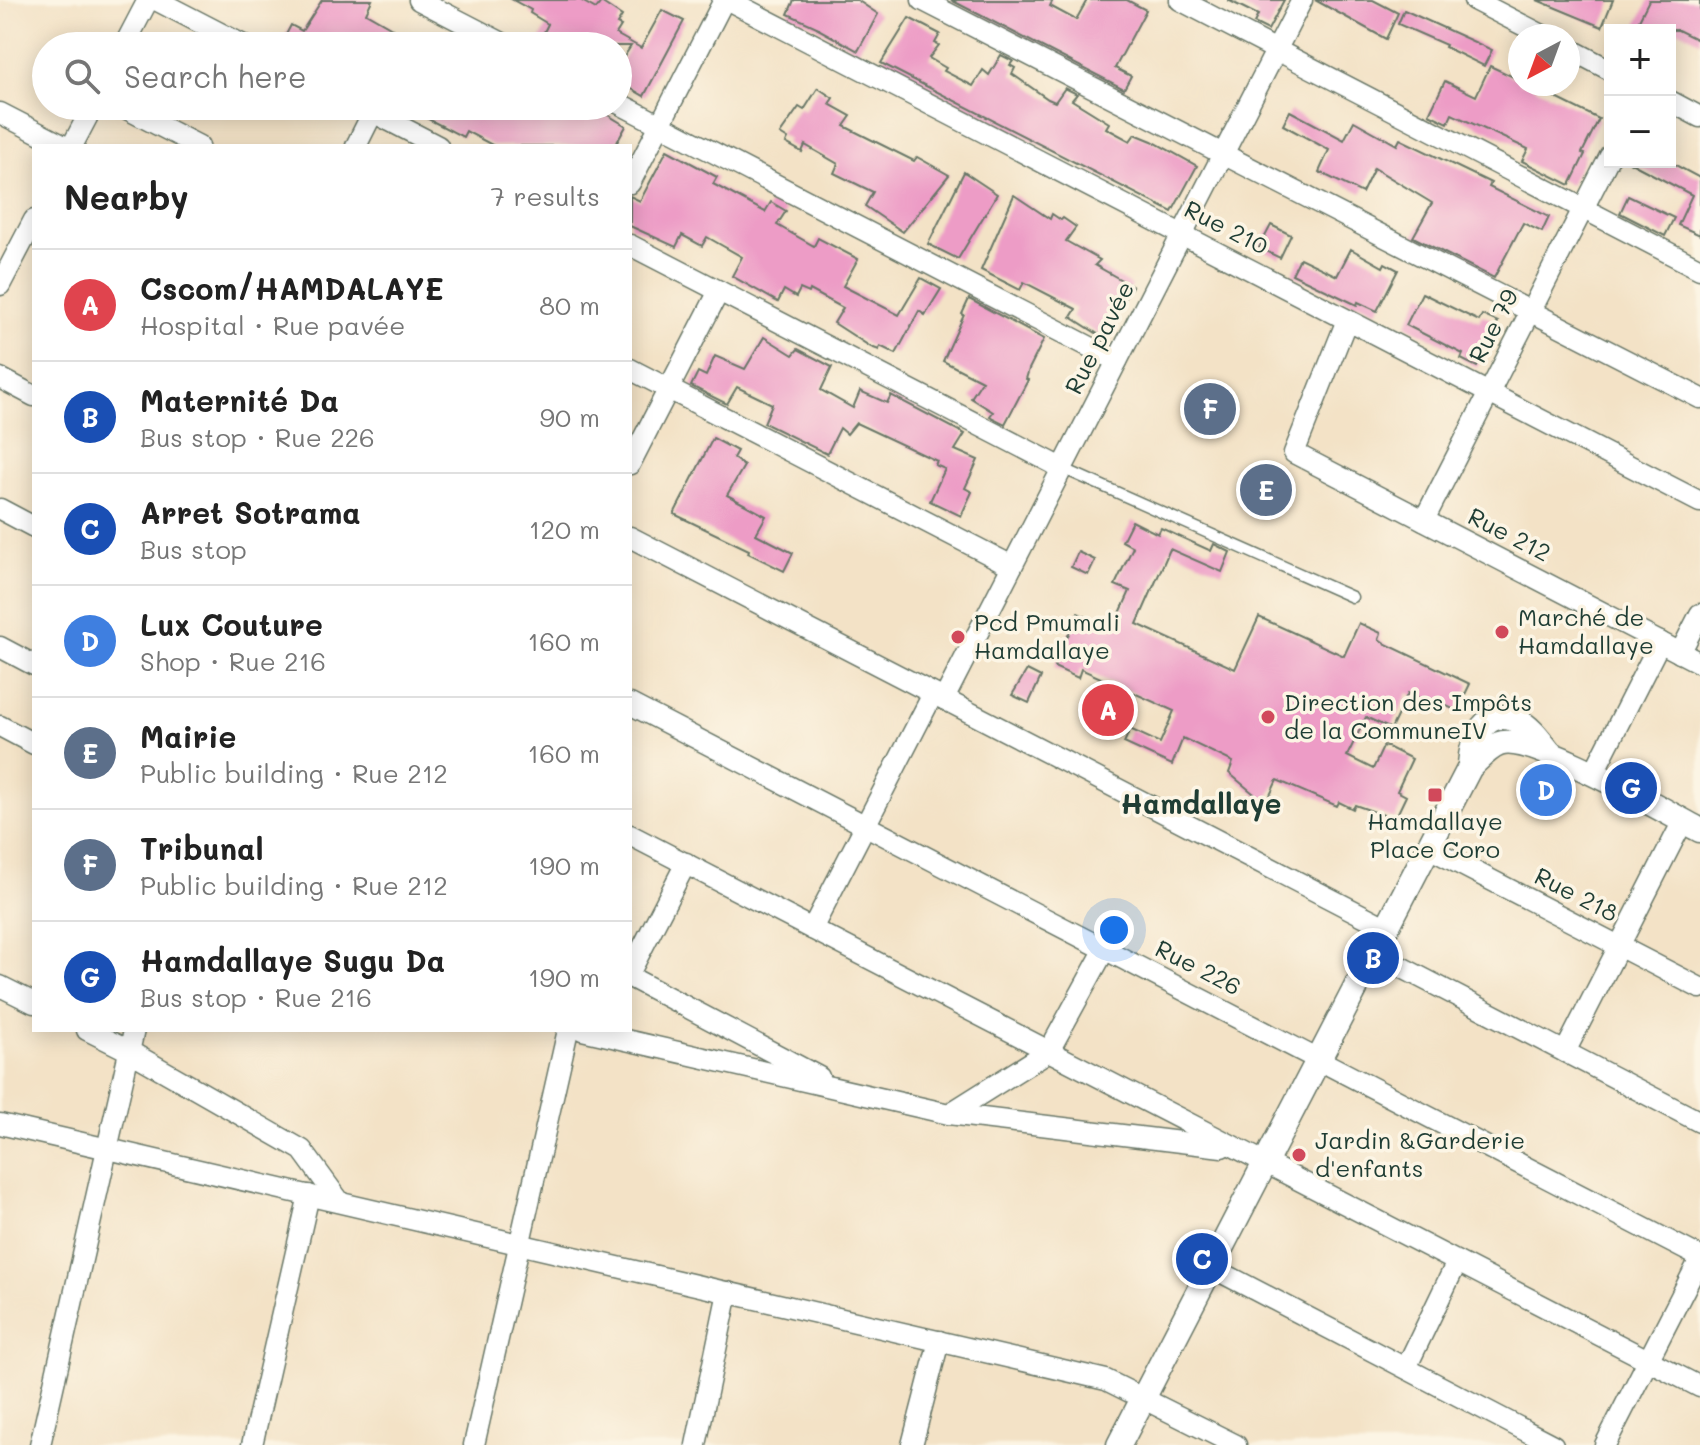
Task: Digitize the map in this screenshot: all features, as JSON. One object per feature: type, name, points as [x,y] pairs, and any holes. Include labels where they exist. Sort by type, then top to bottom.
[{"type":"street","points":[[131,32],[148,0]]},
{"type":"street","points":[[156,0],[218,32]]},
{"type":"street","points":[[419,0],[481,32]]},
{"type":"street","points":[[632,179],[726,0]]},
{"type":"street","name":"Rue 210","points":[[726,0],[1700,502]]},
{"type":"street","points":[[922,0],[950,6],[1223,154],[1700,398]]},
{"type":"street","points":[[1180,0],[1700,269]]},
{"type":"street","name":"Rue pavée","points":[[812,929],[865,825],[1012,566],[1302,0]]},
{"type":"street","points":[[1474,0],[1521,24]]},
{"type":"street","points":[[1580,54],[1604,67]]},
{"type":"street","points":[[1676,104],[1700,117]]},
{"type":"street","points":[[632,110],[1117,361]]},
{"type":"street","points":[[0,113],[60,144]]},
{"type":"street","points":[[73,144],[86,120]]},
{"type":"street","points":[[148,120],[195,144]]},
{"type":"street","points":[[357,144],[364,120]]},
{"type":"street","points":[[388,120],[434,144]]},
{"type":"street","name":"Rue 79","points":[[1424,520],[1604,168]]},
{"type":"street","points":[[0,285],[32,227]]},
{"type":"street","points":[[632,246],[1062,468]]},
{"type":"street","points":[[632,460],[719,291]]},
{"type":"street","name":"Rue 212","points":[[1347,320],[1294,453],[1700,663]]},
{"type":"street","points":[[632,370],[1012,566]]},
{"type":"street","points":[[0,378],[32,395]]},
{"type":"street","points":[[0,509],[32,526]]},
{"type":"street","points":[[632,538],[1387,928]]},
{"type":"street","points":[[1680,653],[1700,614]]},
{"type":"street","points":[[1593,774],[1660,642]]},
{"type":"street","points":[[0,647],[32,664]]},
{"type":"street","name":"Rue 226","points":[[632,705],[1700,1258]]},
{"type":"street","points":[[0,726],[32,743]]},
{"type":"street","points":[[1119,1445],[1470,767],[1498,744],[1508,743],[1550,753],[1692,826],[1620,946],[1565,1052]]},
{"type":"street","points":[[632,836],[1700,1387]]},
{"type":"street","name":"Rue 218","points":[[1429,848],[1700,988]]},
{"type":"street","points":[[632,971],[686,863]]},
{"type":"street","points":[[949,1114],[1049,1051],[1105,949]]},
{"type":"street","points":[[1374,953],[1700,1122]]},
{"type":"street","points":[[632,976],[844,1090]]},
{"type":"street","points":[[0,986],[32,1002]]},
{"type":"street","points":[[91,1032],[302,1150],[340,1202]]},
{"type":"street","points":[[40,1445],[134,1032]]},
{"type":"street","points":[[474,1445],[568,1032]]},
{"type":"street","points":[[591,1032],[949,1114],[1238,1149]]},
{"type":"street","points":[[0,1124],[1106,1380],[1236,1445]]},
{"type":"street","points":[[252,1445],[309,1195]]},
{"type":"street","points":[[1605,1445],[1700,1258]]},
{"type":"street","points":[[1406,1368],[1457,1262]]},
{"type":"street","points":[[1209,1266],[1553,1445]]},
{"type":"street","points":[[696,1445],[728,1292]]},
{"type":"street","points":[[912,1445],[939,1341]]},
{"type":"lane","points":[[1062,468],[1352,597]]},
{"type":"building","points":[[322,0],[372,0],[366,13],[392,28],[390,32],[287,32],[291,25],[302,31]]},
{"type":"building","points":[[513,0],[580,0],[596,9],[601,2],[622,16],[617,24],[621,26],[617,32],[544,32],[548,24],[530,13],[531,10]]},
{"type":"building","points":[[794,0],[857,0],[878,14],[858,51],[788,14]]},
{"type":"building","points":[[951,0],[1053,0],[1050,6],[1076,20],[1087,0],[1127,0],[1146,10],[1115,68],[1131,76],[1124,89]]},
{"type":"building","points":[[1228,0],[1284,0],[1268,30],[1254,23],[1258,15]]},
{"type":"building","points":[[1315,0],[1373,0],[1398,13],[1386,39]]},
{"type":"building","points":[[1537,0],[1613,0],[1602,27]]},
{"type":"building","points":[[1649,0],[1700,0],[1700,41],[1676,30],[1676,24],[1637,24]]},
{"type":"building","points":[[662,10],[684,21],[644,96],[632,89],[632,43],[641,48]]},
{"type":"building","points":[[1404,10],[1492,50],[1484,66],[1398,24]]},
{"type":"building","points":[[909,18],[940,34],[935,43],[939,45],[929,58],[946,68],[944,71],[973,86],[983,70],[989,75],[1001,55],[1013,61],[1010,65],[1015,68],[1012,74],[1048,99],[1055,102],[1065,88],[1077,94],[1072,100],[1109,123],[1106,128],[1130,141],[1135,134],[1152,141],[1197,166],[1172,212],[881,63]]},
{"type":"building","points":[[1490,66],[1508,74],[1508,96],[1552,96],[1599,119],[1570,185],[1522,161],[1528,149],[1452,114],[1448,123],[1429,114],[1445,81],[1476,96]]},
{"type":"building","points":[[818,88],[833,98],[829,104],[851,116],[844,126],[914,161],[917,157],[949,175],[903,232],[865,206],[873,192],[834,173],[838,164],[805,145],[802,152],[786,143],[788,139],[780,134],[799,107],[804,110]]},
{"type":"building","points":[[1290,111],[1344,140],[1354,121],[1397,145],[1400,139],[1491,183],[1489,187],[1549,217],[1542,232],[1523,223],[1494,278],[1413,237],[1432,203],[1374,168],[1362,193],[1319,172],[1329,150],[1283,125]]},
{"type":"building","points":[[430,120],[616,120],[626,126],[616,144],[490,144],[466,131],[463,137]]},
{"type":"building","points":[[667,150],[717,177],[713,184],[765,212],[771,202],[786,211],[777,225],[814,246],[818,238],[858,259],[843,286],[899,315],[921,278],[941,289],[925,315],[919,311],[896,354],[880,346],[879,350],[834,323],[843,308],[810,290],[809,293],[800,289],[796,297],[784,290],[778,302],[732,276],[742,257],[707,237],[702,246],[682,235],[676,247],[632,227],[632,197],[640,201]]},
{"type":"building","points":[[1676,165],[1700,178],[1700,235],[1678,225],[1692,195],[1640,168],[1676,168]]},
{"type":"building","points":[[964,172],[997,194],[958,259],[928,244]]},
{"type":"building","points":[[1014,195],[1050,219],[1052,214],[1076,227],[1066,241],[1100,260],[1095,265],[1132,286],[1101,336],[1071,317],[1076,309],[1024,282],[1020,290],[981,270]]},
{"type":"building","points":[[1628,196],[1674,218],[1665,236],[1620,213]]},
{"type":"building","points":[[1271,225],[1291,235],[1280,258],[1259,248]]},
{"type":"building","points":[[1351,249],[1383,267],[1385,263],[1398,270],[1377,311],[1358,302],[1357,305],[1292,274],[1300,258],[1337,276]]},
{"type":"building","points":[[1422,293],[1479,321],[1482,315],[1498,322],[1477,367],[1461,359],[1463,354],[1406,325]]},
{"type":"building","points":[[969,299],[1044,339],[1029,369],[1028,380],[1005,424],[990,416],[993,412],[971,398],[982,381],[943,361]]},
{"type":"building","points":[[764,337],[793,355],[798,349],[832,367],[821,390],[853,408],[860,391],[887,403],[891,395],[965,434],[955,450],[978,460],[965,488],[972,492],[961,516],[930,501],[945,469],[935,465],[937,461],[856,423],[847,434],[840,428],[827,454],[764,423],[772,404],[737,387],[727,404],[691,386],[698,372],[706,376],[715,356],[745,369]]},
{"type":"building","points":[[713,438],[737,451],[733,458],[744,466],[727,495],[766,516],[756,534],[793,553],[784,571],[748,553],[749,550],[674,514]]},
{"type":"building","points":[[1132,521],[1158,534],[1161,528],[1211,551],[1214,544],[1230,552],[1222,572],[1170,549],[1137,624],[1235,669],[1259,617],[1344,656],[1359,623],[1381,633],[1379,639],[1386,644],[1470,684],[1457,711],[1432,699],[1430,703],[1408,693],[1391,729],[1366,717],[1347,756],[1373,769],[1384,745],[1412,759],[1397,791],[1406,796],[1395,819],[1355,805],[1353,809],[1339,802],[1337,806],[1277,780],[1266,804],[1229,773],[1233,762],[1183,738],[1172,765],[1124,743],[1130,729],[1160,743],[1174,711],[1081,669],[1078,678],[1054,667],[1078,613],[1113,629],[1130,591],[1115,585],[1133,547],[1122,541]]},
{"type":"building","points":[[1078,552],[1095,560],[1088,575],[1071,567]]},
{"type":"building","points":[[1027,670],[1041,677],[1029,703],[1012,695]]},
{"type":"place","name":"Tribunal","points":[[1210,409]]},
{"type":"place","name":"Mairie","points":[[1266,490]]},
{"type":"place","name":"Marché de Hamdallaye","points":[[1502,632]]},
{"type":"place","name":"Pcd Pmumali Hamdallaye","points":[[958,637]]},
{"type":"place","name":"Cscom/HAMDALAYE","points":[[1108,710]]},
{"type":"place","name":"Direction des Impôts de la CommuneIV","points":[[1268,717]]},
{"type":"place","name":"Hamdallaye Sugu Da","points":[[1631,788]]},
{"type":"place","name":"Lux Couture","points":[[1546,790]]},
{"type":"place","name":"Hamdallaye Place Coro","points":[[1435,795]]},
{"type":"place","name":"Maternité Da","points":[[1373,958]]},
{"type":"place","name":"Jardin &Garderie d'enfants","points":[[1299,1155]]},
{"type":"place","name":"Arret Sotrama","points":[[1202,1259]]},
{"type":"district","name":"Hamdallaye","points":[[1201,804]]}]
